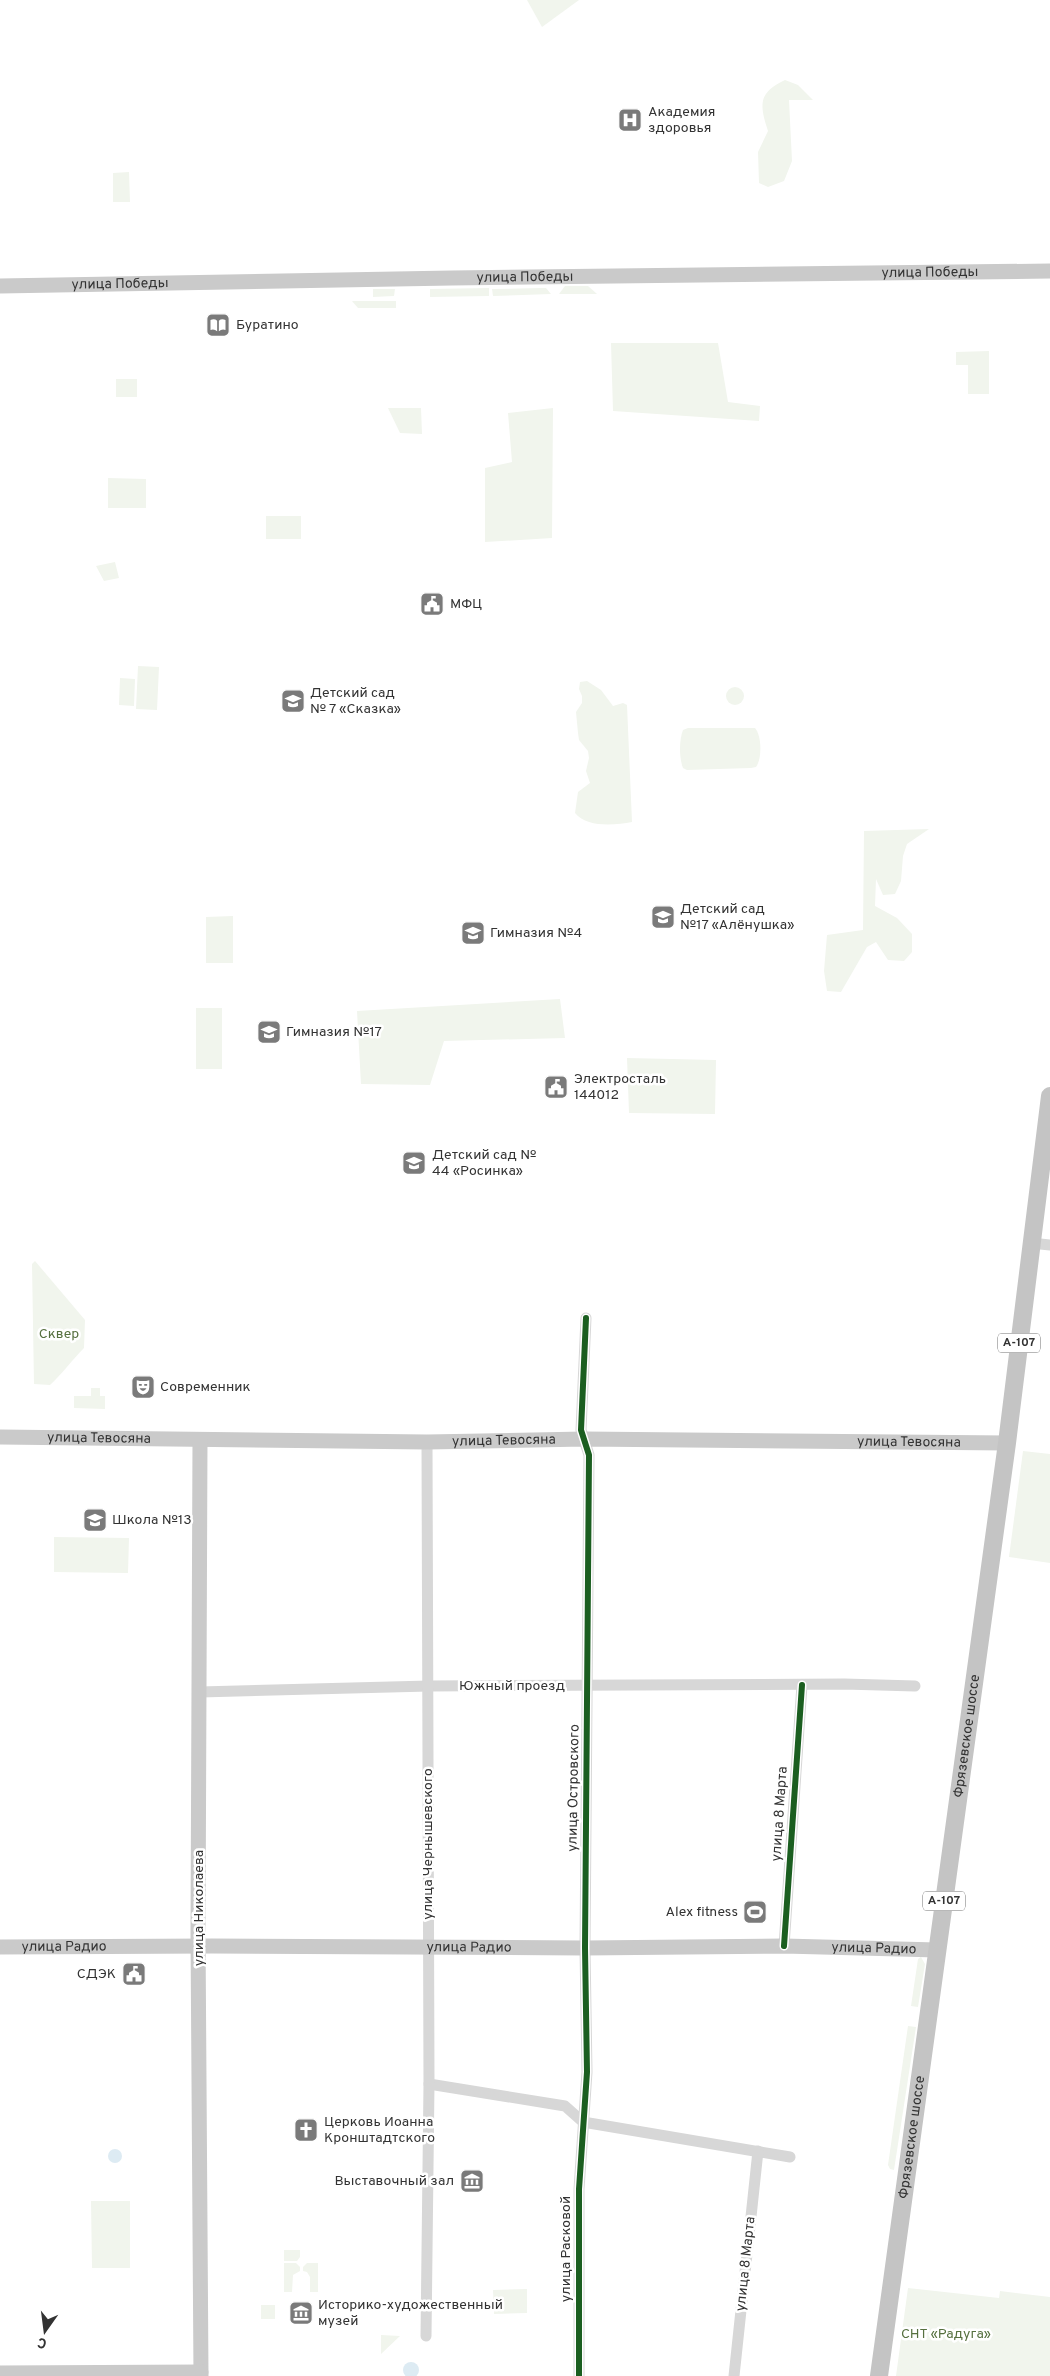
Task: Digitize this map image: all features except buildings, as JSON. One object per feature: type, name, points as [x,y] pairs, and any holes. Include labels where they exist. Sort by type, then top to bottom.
[{"type":"highway","name":"Фрязевское шоссе","points":[[879,2376],[1007,1443],[1050,1096]]},
{"type":"main road","name":"улица Победы","points":[[0,286],[452,278],[1050,271]]},
{"type":"main road","name":"улица Тевосяна","points":[[0,1437],[428,1442],[584,1439],[1007,1443]]},
{"type":"main road","name":"улица Николаева","points":[[200,1440],[198,1946],[201,2374]]},
{"type":"main road","name":"улица Радио","points":[[0,1947],[585,1948],[784,1946],[937,1950]]},
{"type":"main road","points":[[0,2373],[201,2374]]},
{"type":"street","points":[[1032,1243],[1050,1244]]},
{"type":"street","points":[[584,1439],[582,1399],[586,1318]]},
{"type":"street","name":"улица Островского","points":[[583,2122],[587,2072],[585,1948],[589,1455],[584,1439]]},
{"type":"street","name":"улица Чернышевского","points":[[426,2336],[429,2084],[428,1442]]},
{"type":"street","name":"улица 8 Марта","points":[[784,1946],[802,1685]]},
{"type":"street","name":"Южный проезд","points":[[200,1692],[429,1686],[915,1686]]},
{"type":"street","points":[[429,2084],[565,2106],[583,2122],[790,2157]]},
{"type":"street","name":"улица Расковой","points":[[579,2376],[578,2189],[583,2122]]},
{"type":"street","name":"улица 8 Марта","points":[[734,2376],[758,2151]]},
{"type":"green space","points":[[527,0],[579,0],[542,27]]},
{"type":"green space","points":[[785,80],[798,85],[813,100],[789,100],[792,161],[784,181],[768,187],[759,183],[758,152],[768,131],[762,107],[765,95],[769,90]]},
{"type":"green space","points":[[129,172],[130,202],[113,202],[113,173]]},
{"type":"green space","points":[[565,286],[588,286],[597,294],[559,294]]},
{"type":"green space","points":[[489,288],[489,296],[430,297],[430,289]]},
{"type":"green space","points":[[546,288],[551,294],[493,296],[492,289]]},
{"type":"green space","points":[[373,289],[395,289],[394,296],[373,297]]},
{"type":"green space","points":[[352,301],[396,301],[396,308],[358,308]]},
{"type":"green space","points":[[611,343],[718,343],[728,402],[760,406],[759,421],[613,411]]},
{"type":"green space","points":[[989,351],[989,394],[968,394],[968,365],[956,365],[956,352]]},
{"type":"green space","points":[[116,379],[137,379],[137,397],[116,397]]},
{"type":"green space","points":[[388,408],[421,408],[422,434],[400,433]]},
{"type":"green space","points":[[553,408],[552,538],[485,542],[485,468],[512,462],[508,413]]},
{"type":"green space","points":[[108,478],[146,479],[146,508],[108,508]]},
{"type":"green space","points":[[266,516],[301,516],[301,539],[266,539]]},
{"type":"green space","points":[[115,562],[119,578],[104,581],[96,566]]},
{"type":"green space","points":[[138,666],[159,667],[157,710],[136,709]]},
{"type":"green space","points":[[120,678],[135,679],[134,706],[119,705]]},
{"type":"green space","points":[[587,681],[601,690],[613,706],[623,703],[627,705],[632,822],[618,824],[594,823],[580,818],[575,813],[578,792],[590,783],[586,771],[589,758],[588,751],[579,740],[576,712],[582,703],[579,689],[580,682]]},
{"type":"green space","points":[[731,687],[739,687],[744,692],[742,703],[731,705],[726,700],[726,692]]},
{"type":"green space","points":[[688,728],[755,728],[760,742],[760,753],[756,767],[687,770],[683,768],[680,744],[683,730]]},
{"type":"green space","points":[[929,829],[907,844],[903,856],[901,881],[895,894],[883,895],[876,879],[875,906],[897,918],[912,934],[912,952],[904,961],[888,960],[876,942],[867,947],[841,992],[827,991],[824,971],[827,935],[863,930],[864,831]]},
{"type":"green space","points":[[233,916],[233,963],[206,963],[206,917]]},
{"type":"green space","points":[[560,999],[565,1038],[444,1041],[430,1085],[361,1084],[357,1011]]},
{"type":"green space","points":[[196,1008],[222,1008],[222,1069],[196,1069]]},
{"type":"green space","points":[[627,1058],[716,1060],[715,1114],[629,1113]]},
{"type":"green space","name":"Сквер","points":[[35,1261],[85,1320],[84,1348],[50,1385],[34,1384],[32,1264]]},
{"type":"green space","points":[[91,1388],[100,1388],[100,1396],[105,1396],[105,1409],[74,1408],[74,1396],[91,1396]]},
{"type":"green space","points":[[1023,1451],[1050,1454],[1050,1563],[1009,1557]]},
{"type":"green space","points":[[54,1537],[129,1538],[128,1573],[54,1572]]},
{"type":"green space","points":[[921,1957],[925,1964],[918,2007],[911,2006],[918,1959]]},
{"type":"green space","points":[[908,2026],[916,2027],[894,2170],[890,2169],[888,2165]]},
{"type":"green space","points":[[91,2201],[130,2201],[130,2268],[92,2268]]},
{"type":"green space","points":[[284,2250],[300,2250],[300,2257],[297,2261],[284,2261]]},
{"type":"green space","points":[[284,2263],[296,2263],[300,2267],[300,2271],[293,2275],[292,2292],[284,2292]]},
{"type":"green space","points":[[307,2263],[318,2263],[318,2292],[310,2292],[310,2277],[307,2272],[303,2271],[303,2267]]},
{"type":"green space","name":"СНТ «Радуга»","points":[[908,2288],[999,2298],[1000,2291],[1050,2297],[1050,2376],[896,2376]]},
{"type":"green space","points":[[527,2289],[527,2313],[494,2314],[493,2290]]},
{"type":"green space","points":[[261,2305],[275,2305],[275,2319],[261,2319]]},
{"type":"green space","points":[[381,2335],[400,2336],[381,2354]]},
{"type":"shaded area","points":[[112,2149],[118,2149],[122,2156],[118,2163],[112,2163],[108,2159],[108,2153]]},
{"type":"shaded area","points":[[408,2362],[414,2362],[419,2367],[417,2376],[408,2378],[403,2373],[403,2367]]},
{"type":"cycle path","points":[[579,2376],[579,2189],[587,2072],[585,1948],[589,1455],[581,1430],[586,1318]]},
{"type":"cycle path","points":[[784,1946],[802,1685]]},
{"type":"place","name":"Академия здоровья","points":[[630,120]]},
{"type":"place","name":"Буратино","points":[[218,325]]},
{"type":"place","name":"МФЦ","points":[[432,604]]},
{"type":"place","name":"Детский сад № 7 «Сказка»","points":[[293,701]]},
{"type":"place","name":"Детский сад №17 «Алёнушка»","points":[[663,917]]},
{"type":"place","name":"Гимназия №4","points":[[473,933]]},
{"type":"place","name":"Гимназия №17","points":[[269,1032]]},
{"type":"place","name":"Электросталь 144012","points":[[556,1087]]},
{"type":"place","name":"Детский сад № 44 «Росинка»","points":[[414,1163]]},
{"type":"place","name":"Современник","points":[[143,1387]]},
{"type":"place","name":"Школа №13","points":[[95,1520]]},
{"type":"place","name":"Alex fitness","points":[[755,1912]]},
{"type":"place","name":"СДЭК","points":[[134,1974]]},
{"type":"place","name":"Церковь Иоанна Кронштадтского","points":[[306,2130]]},
{"type":"place","name":"Выставочный зал","points":[[472,2181]]},
{"type":"place","name":"Историко-художественный музей","points":[[301,2313]]}]
